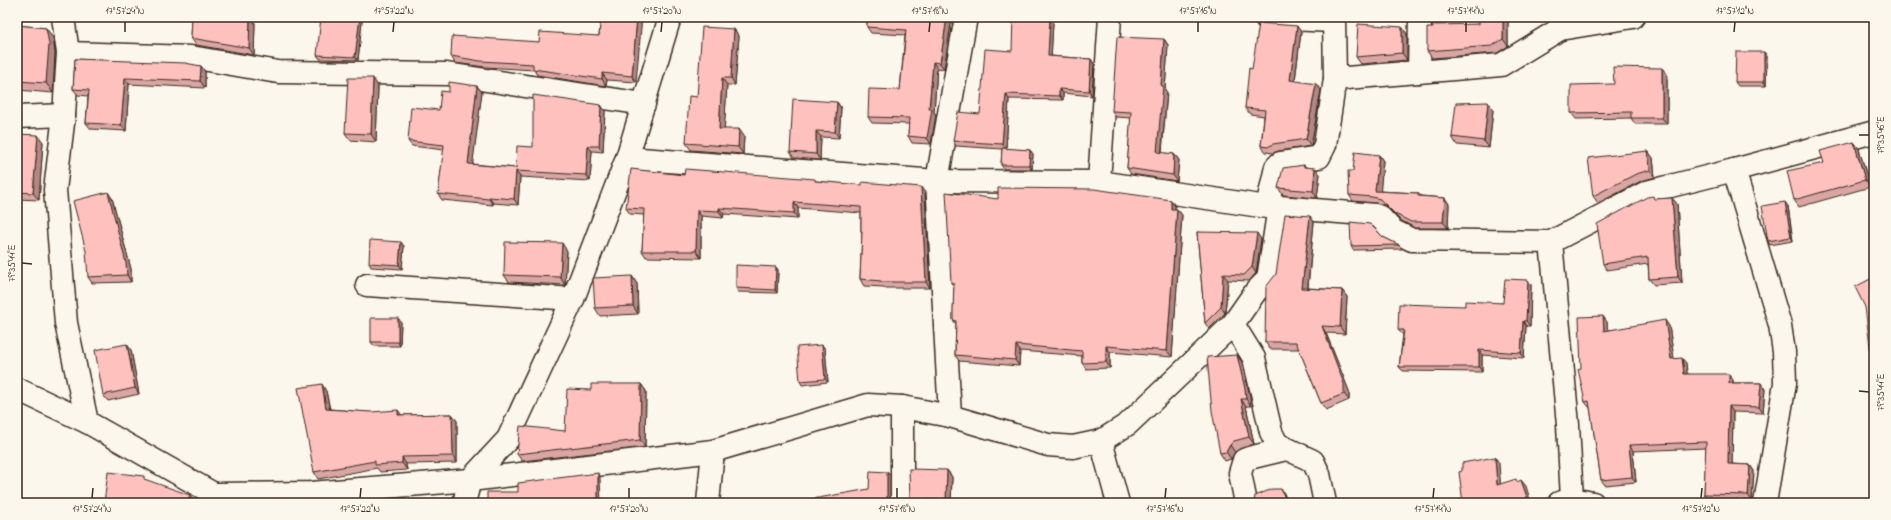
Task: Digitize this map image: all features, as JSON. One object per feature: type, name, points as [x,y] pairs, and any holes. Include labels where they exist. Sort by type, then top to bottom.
[{"type":"street","points":[[63,17],[68,52],[64,115],[55,190],[66,323],[87,422]]},
{"type":"street","points":[[464,503],[470,480],[508,439],[573,299],[627,158],[670,17]]},
{"type":"street","points":[[950,416],[937,181],[966,17]]},
{"type":"street","points":[[1099,182],[1110,17]]},
{"type":"street","points":[[1419,72],[1420,17]]},
{"type":"street","points":[[1335,79],[1502,65],[1560,23],[1633,17]]},
{"type":"street","points":[[17,389],[87,422],[212,498],[311,498],[713,451],[868,405],[902,407],[950,416],[1048,445],[1073,447],[1101,441],[1128,424],[1233,324],[1256,291],[1268,279],[1276,167],[1280,163],[1319,157],[1325,145],[1335,79],[1334,19],[1266,18]]},
{"type":"street","points":[[68,52],[191,58],[278,72],[447,74],[644,104]]},
{"type":"street","points":[[17,118],[64,115]]},
{"type":"street","points":[[627,158],[937,181],[1099,182],[1273,207],[1375,215],[1380,217],[1392,230],[1412,240],[1551,242],[1647,192],[1874,132]]},
{"type":"street","points":[[1734,170],[1780,325],[1784,352],[1785,383],[1765,503]]},
{"type":"street","points":[[1551,242],[1568,425],[1565,501],[1593,503]]},
{"type":"street","points":[[367,285],[573,299]]},
{"type":"street","points":[[1233,324],[1254,358],[1271,432],[1276,444],[1313,461],[1319,474],[1325,503]]},
{"type":"street","points":[[902,407],[902,503]]},
{"type":"street","points":[[1101,441],[1118,503]]},
{"type":"street","points":[[1246,503],[1240,473],[1244,460],[1286,449]]},
{"type":"street","points":[[708,503],[713,451]]},
{"type":"building","points":[[192,17],[250,17],[249,48],[191,38]]},
{"type":"building","points":[[321,17],[360,17],[355,57],[317,55]]},
{"type":"building","points":[[601,17],[637,17],[632,76],[602,73],[602,79],[533,69],[533,64],[480,61],[451,56],[452,36],[539,42],[540,32],[599,36]]},
{"type":"building","points":[[867,17],[947,17],[940,63],[933,62],[929,109],[932,109],[927,138],[908,136],[909,118],[868,117],[869,89],[900,90],[906,30],[867,27]]},
{"type":"building","points":[[1013,17],[1050,19],[1048,56],[1091,59],[1089,91],[1059,89],[1059,96],[1006,94],[1002,144],[953,141],[958,112],[980,114],[985,49],[1012,51]]},
{"type":"building","points":[[1479,17],[1503,17],[1503,39],[1492,46],[1427,51],[1427,28],[1433,28],[1433,25],[1479,24]]},
{"type":"building","points":[[1259,23],[1297,26],[1290,80],[1316,84],[1306,139],[1273,144],[1268,147],[1261,146],[1265,110],[1245,108],[1249,68],[1252,69]]},
{"type":"building","points":[[1358,24],[1402,27],[1402,53],[1356,57]]},
{"type":"building","points":[[17,25],[46,28],[49,44],[46,83],[17,81]]},
{"type":"building","points":[[702,27],[734,29],[731,78],[722,78],[719,129],[739,129],[738,147],[686,143],[689,96],[697,97]]},
{"type":"building","points":[[1117,37],[1164,39],[1161,86],[1163,86],[1157,152],[1174,154],[1173,175],[1127,168],[1131,112],[1112,111]]},
{"type":"building","points":[[1736,52],[1764,52],[1764,82],[1735,82]]},
{"type":"building","points":[[75,59],[185,63],[201,66],[200,81],[125,78],[121,125],[86,123],[89,90],[73,89]]},
{"type":"building","points":[[1613,67],[1662,68],[1662,118],[1631,118],[1631,112],[1571,113],[1571,85],[1614,84]]},
{"type":"building","points":[[348,78],[373,78],[371,134],[345,133]]},
{"type":"building","points":[[449,82],[477,86],[468,164],[516,168],[517,146],[533,147],[533,95],[601,105],[599,146],[588,146],[586,175],[516,171],[514,199],[489,197],[489,199],[438,194],[444,145],[408,141],[411,107],[439,110],[441,91],[449,92]]},
{"type":"building","points":[[793,99],[837,102],[835,132],[816,131],[816,154],[790,152]]},
{"type":"building","points":[[1488,102],[1484,141],[1452,137],[1456,103]]},
{"type":"building","points":[[17,134],[38,135],[33,193],[17,192]]},
{"type":"building","points":[[1854,142],[1865,180],[1794,200],[1787,171],[1824,163],[1820,151]]},
{"type":"building","points":[[1002,148],[1030,150],[1029,165],[1001,165]]},
{"type":"building","points":[[1648,151],[1650,170],[1636,174],[1593,196],[1588,158]]},
{"type":"building","points":[[1355,152],[1379,155],[1375,191],[1418,193],[1418,196],[1445,198],[1443,222],[1411,222],[1395,214],[1380,199],[1349,195],[1348,171],[1353,171]]},
{"type":"building","points":[[1304,165],[1304,167],[1315,168],[1313,191],[1278,188],[1283,168]]},
{"type":"building","points":[[631,169],[684,175],[685,169],[815,179],[815,181],[862,185],[862,182],[921,187],[926,282],[881,282],[860,279],[862,231],[861,207],[794,202],[794,213],[719,208],[719,211],[697,210],[696,251],[642,251],[644,209],[626,208]]},
{"type":"building","points":[[998,188],[1094,189],[1171,200],[1171,209],[1177,209],[1167,351],[1106,346],[1106,362],[1082,363],[1082,351],[1016,345],[1015,360],[955,355],[956,321],[953,320],[954,283],[951,283],[946,192],[998,199]]},
{"type":"building","points":[[108,192],[126,263],[127,275],[88,277],[86,251],[73,201]]},
{"type":"building","points":[[1653,196],[1654,199],[1672,198],[1678,277],[1649,279],[1648,257],[1603,264],[1597,224],[1647,197]]},
{"type":"building","points":[[1785,202],[1791,237],[1768,241],[1762,206]]},
{"type":"building","points":[[1285,214],[1310,216],[1302,288],[1342,290],[1340,327],[1322,326],[1344,384],[1344,394],[1321,403],[1296,342],[1265,342],[1266,287],[1276,274]]},
{"type":"building","points":[[1350,222],[1370,224],[1383,237],[1399,245],[1351,246]]},
{"type":"building","points":[[1197,232],[1257,233],[1252,267],[1244,275],[1223,274],[1221,307],[1205,323]]},
{"type":"building","points":[[370,240],[401,242],[399,265],[369,263]]},
{"type":"building","points":[[505,242],[562,243],[560,277],[504,275]]},
{"type":"building","points":[[736,265],[776,267],[775,290],[736,288]]},
{"type":"building","points":[[632,276],[633,306],[595,308],[593,278]]},
{"type":"building","points":[[1874,277],[1873,370],[1865,307],[1855,287]]},
{"type":"building","points":[[1505,279],[1528,280],[1526,321],[1523,321],[1521,353],[1479,350],[1479,367],[1399,367],[1404,330],[1398,330],[1399,304],[1465,306],[1465,301],[1503,303]]},
{"type":"building","points":[[1603,316],[1604,331],[1665,320],[1671,359],[1682,358],[1684,374],[1729,374],[1729,383],[1761,383],[1759,407],[1729,406],[1728,464],[1750,465],[1748,495],[1704,494],[1706,442],[1629,445],[1632,477],[1601,480],[1589,401],[1585,402],[1578,369],[1581,368],[1579,317]]},
{"type":"building","points":[[371,318],[398,318],[398,342],[371,342]]},
{"type":"building","points":[[127,344],[135,388],[103,395],[95,350]]},
{"type":"building","points":[[822,345],[825,379],[800,381],[797,347]]},
{"type":"building","points":[[1237,355],[1245,389],[1246,399],[1241,399],[1249,437],[1234,441],[1226,452],[1220,453],[1212,411],[1207,357]]},
{"type":"building","points":[[322,384],[326,409],[371,412],[398,410],[398,415],[452,414],[453,456],[402,457],[402,463],[375,465],[375,461],[314,472],[298,388]]},
{"type":"building","points":[[591,384],[641,384],[640,440],[517,454],[520,426],[565,431],[567,389],[591,390]]},
{"type":"building","points":[[1495,457],[1497,485],[1516,479],[1517,482],[1521,480],[1529,503],[1463,503],[1459,472],[1462,471],[1462,463]]},
{"type":"building","points":[[909,469],[947,470],[946,500],[910,499]]},
{"type":"building","points":[[870,471],[887,472],[888,503],[790,503],[869,489]]},
{"type":"building","points":[[108,472],[144,476],[144,479],[190,495],[187,503],[104,503]]},
{"type":"building","points":[[598,473],[598,503],[487,503],[487,492],[518,492],[518,483]]},
{"type":"building","points":[[1272,489],[1281,489],[1287,503],[1254,503],[1255,496]]}]
